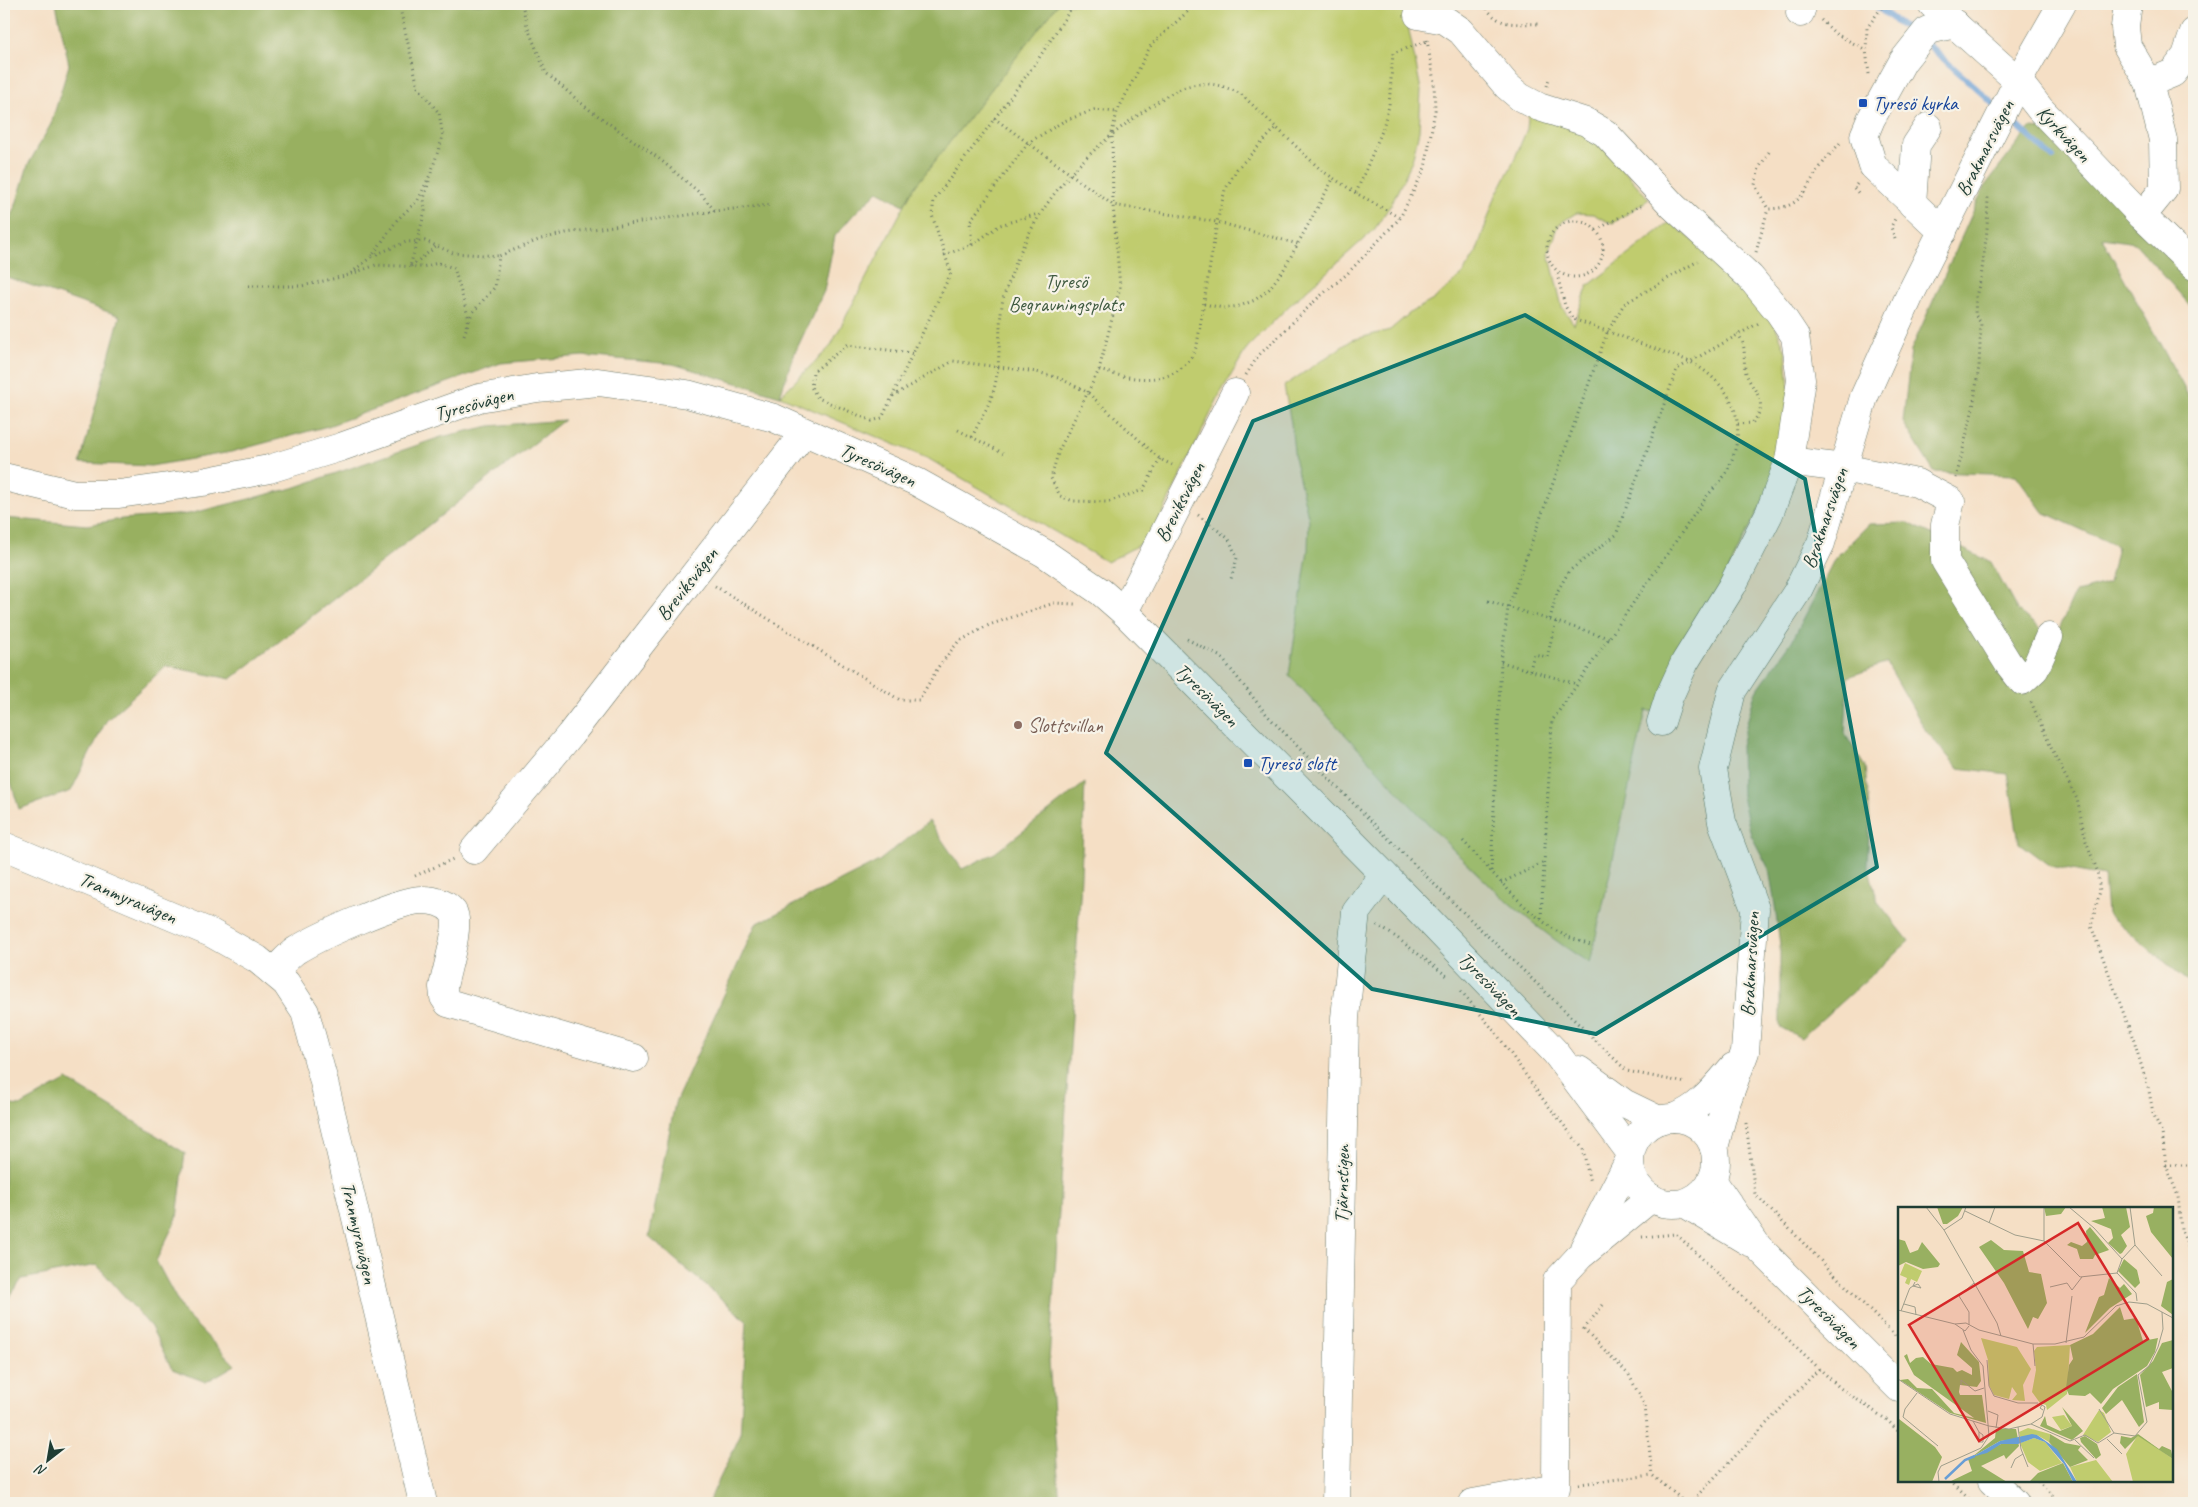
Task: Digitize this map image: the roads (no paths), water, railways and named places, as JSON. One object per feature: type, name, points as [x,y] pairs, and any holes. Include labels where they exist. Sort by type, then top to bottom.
[{"type":"street","name":"Kyrkvägen","points":[[1932,4],[1955,24],[2008,102],[2040,109],[2142,216],[2194,266]]},
{"type":"street","name":"Brakmarsvägen","points":[[1714,1148],[1718,1100],[1745,1052],[1755,909],[1722,822],[1713,769],[1732,691],[1797,592],[1821,543],[1864,397],[1910,297],[2008,102],[2062,4]]},
{"type":"street","points":[[2128,4],[2125,27],[2127,46],[2149,83],[2163,140],[2164,189],[2142,216]]},
{"type":"street","points":[[1418,15],[1445,20],[1461,31],[1507,86],[1520,97],[1538,107],[1586,122],[1605,133],[1662,194],[1750,277],[1779,312],[1795,336],[1801,380],[1789,461],[1769,514],[1732,586],[1685,662],[1669,697],[1661,722]]},
{"type":"street","points":[[1943,232],[1905,208],[1873,166],[1864,136],[1871,119],[1903,60],[1928,30],[1955,24]]},
{"type":"street","points":[[2149,83],[2173,73],[2186,56],[2194,32]]},
{"type":"street","points":[[1905,208],[1916,145],[1928,127]]},
{"type":"street","name":"Tyresövägen","points":[[4,477],[75,494],[119,494],[203,482],[278,466],[341,447],[479,398],[537,388],[598,382],[687,394],[774,418],[917,482],[1044,553],[1100,592],[1124,612],[1556,1052],[1624,1103],[1667,1119],[1693,1122],[1701,1128],[1714,1148]]},
{"type":"street","name":"Breviksvägen","points":[[1124,612],[1235,393]]},
{"type":"street","name":"Breviksvägen","points":[[474,850],[570,735],[804,433]]},
{"type":"street","points":[[1789,461],[1843,468],[1918,483],[1951,501],[1945,525],[1945,561],[2008,663],[2022,681],[2035,669],[2049,637]]},
{"type":"street","name":"Tranmyravägen","points":[[4,846],[210,933],[257,959],[273,972],[286,983],[305,1012],[423,1503]]},
{"type":"street","name":"Tjärnstigen","points":[[1336,1503],[1345,1018],[1356,912],[1384,875]]},
{"type":"street","points":[[273,972],[294,952],[347,926],[408,902],[421,900],[440,901],[453,913],[456,924],[443,986],[444,997],[448,1003],[634,1058]]},
{"type":"street","name":"Tyresövägen","points":[[1556,1052],[1630,1157],[1633,1180],[1642,1192],[1661,1203],[1684,1203],[1758,1247]]},
{"type":"street","name":"Brakmarsvägen","points":[[1667,1119],[1718,1100]]},
{"type":"street","points":[[1473,1503],[1556,1488],[1558,1280],[1580,1256],[1611,1216],[1633,1143],[1642,1130],[1667,1119]]},
{"type":"street","points":[[1684,1203],[1704,1192],[1712,1180],[1716,1168],[1714,1148]]},
{"type":"street","name":"Tyresövägen","points":[[1712,1180],[1758,1247],[1898,1387]]},
{"type":"street","points":[[1611,1216],[1651,1198]]},
{"type":"street","points":[[1993,1482],[2015,1503]]},
{"type":"waterway","points":[[1873,4],[1916,36]]},
{"type":"waterway","points":[[1926,43],[1997,107]]},
{"type":"waterway","points":[[2008,117],[2053,158]]},
{"type":"place","name":"Tyresö kyrka","points":[[1863,103]]},
{"type":"place","name":"Slottsvillan","points":[[1018,725]]},
{"type":"place","name":"Tyresö slott","points":[[1248,763]]},
{"type":"park label","name":"Tyresö Begravningsplats","points":[[1066,292]]}]
